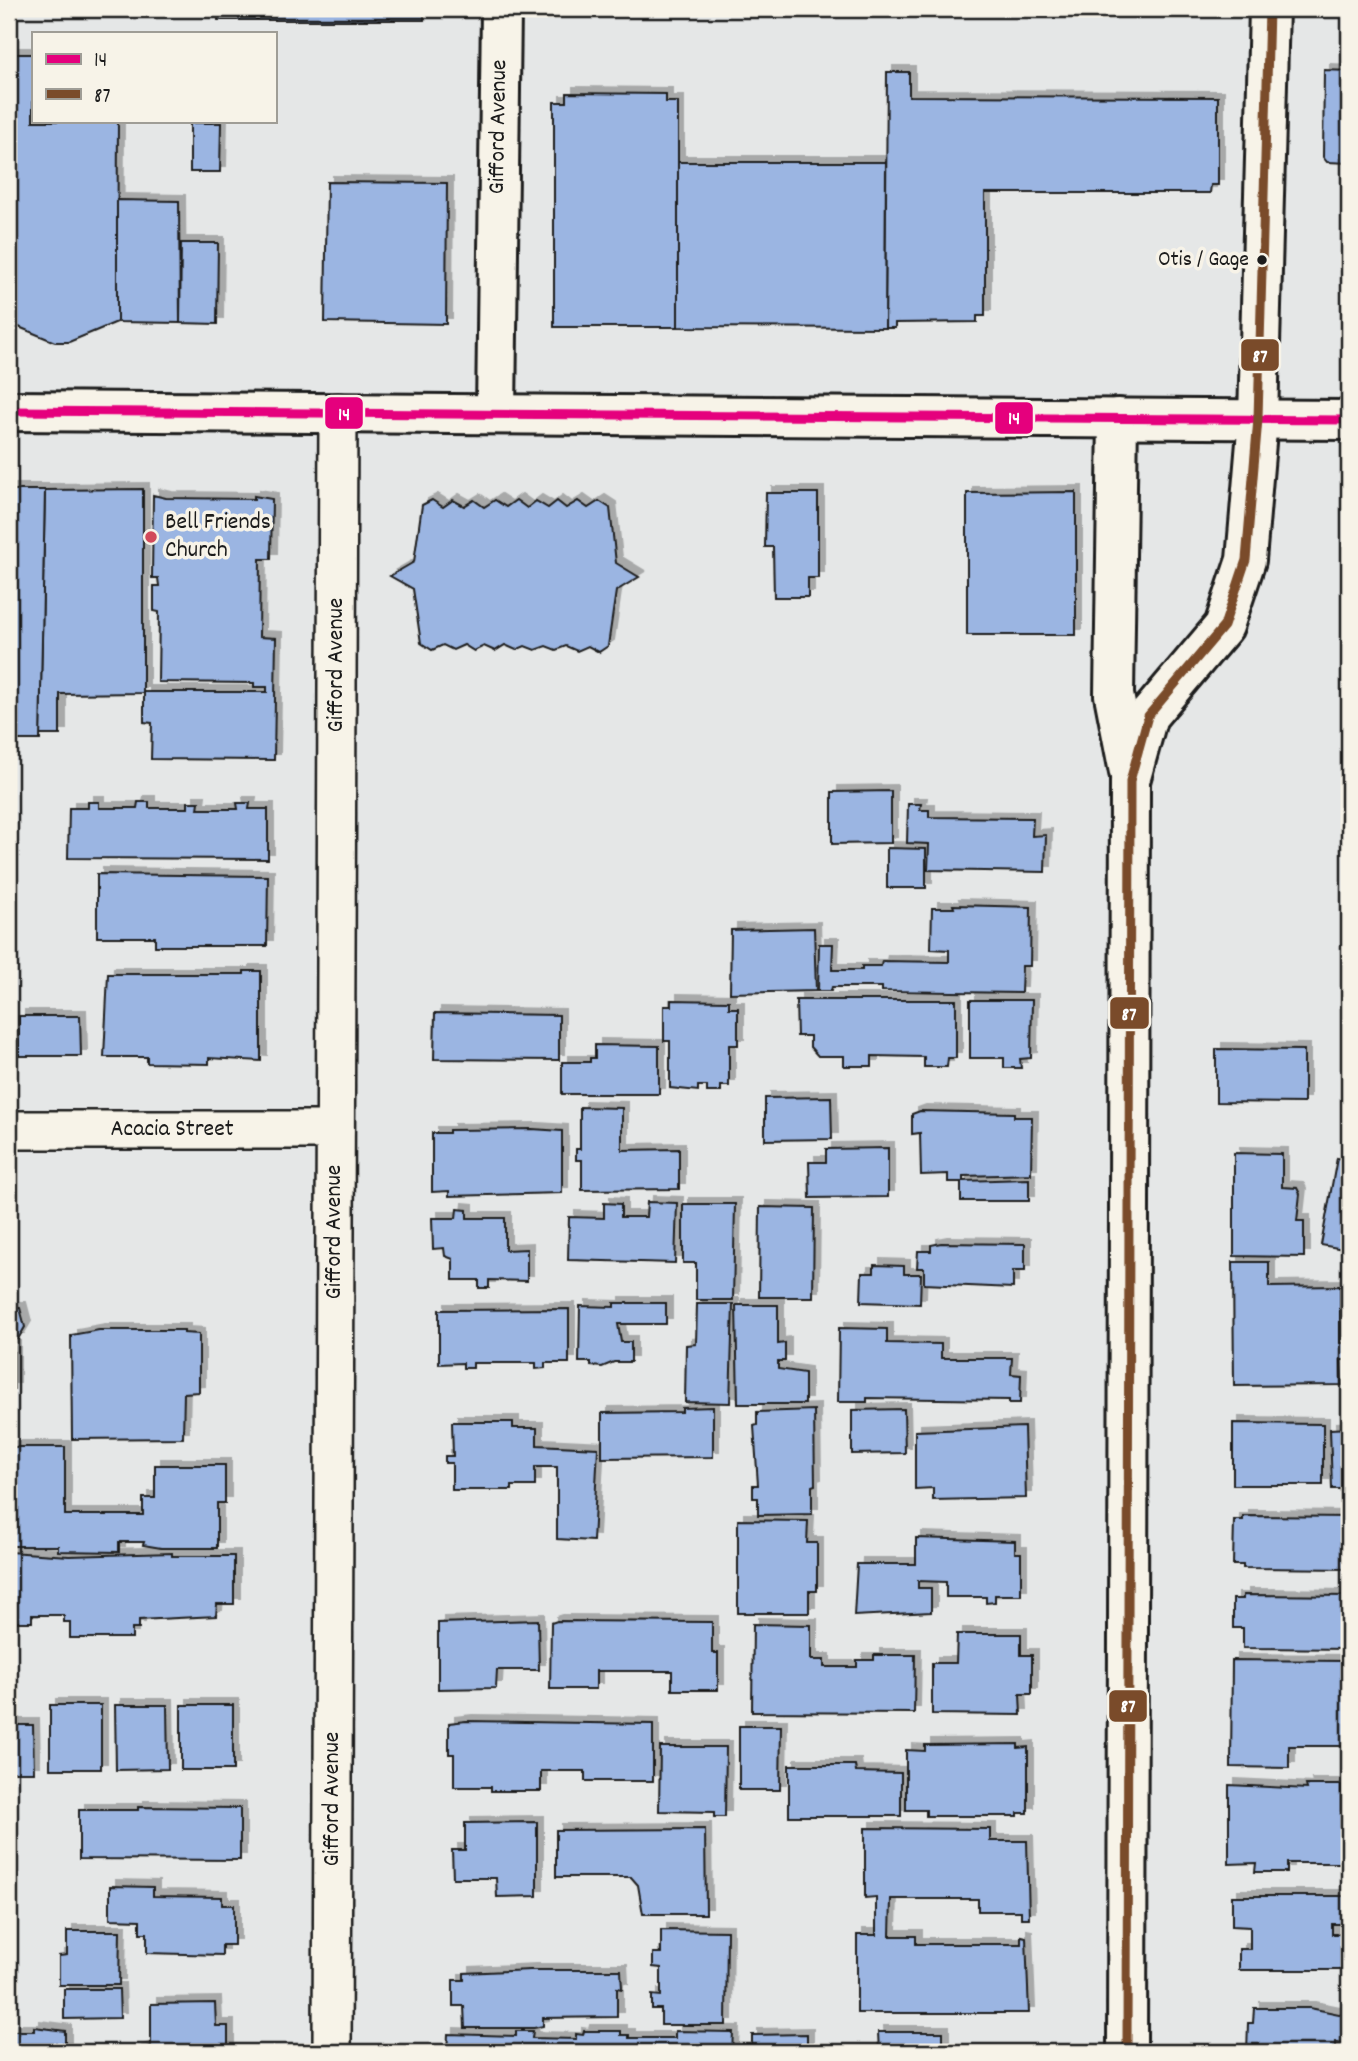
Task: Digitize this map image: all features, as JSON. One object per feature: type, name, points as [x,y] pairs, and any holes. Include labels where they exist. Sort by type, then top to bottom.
[{"type":"street","name":"Gifford Avenue","points":[[496,413],[501,9]]},
{"type":"street","points":[[1130,781],[1148,716],[1224,625],[1246,560],[1258,419],[1269,9]]},
{"type":"street","points":[[9,411],[1349,420]]},
{"type":"street","name":"Gifford Avenue","points":[[332,2052],[338,412]]},
{"type":"street","points":[[1118,418],[1114,695],[1130,781],[1127,2052]]},
{"type":"street","name":"Acacia Street","points":[[9,1130],[335,1130]]},
{"type":"building","points":[[218,9],[424,9],[424,20],[218,20]]},
{"type":"building","points":[[13,54],[32,54],[32,122],[118,122],[117,322],[69,342],[55,342],[14,325],[11,179]]},
{"type":"building","points":[[1324,70],[1349,71],[1349,163],[1327,162],[1323,157]]},
{"type":"building","points":[[887,72],[909,72],[909,96],[1218,97],[1218,185],[1211,185],[1210,193],[985,193],[985,316],[977,316],[977,322],[895,323],[895,328],[885,328]]},
{"type":"building","points":[[567,93],[666,94],[666,102],[678,102],[678,327],[554,327],[554,102],[567,102]]},
{"type":"building","points":[[190,123],[221,123],[220,172],[190,172]]},
{"type":"building","points":[[678,162],[886,162],[885,328],[678,327]]},
{"type":"building","points":[[9,179],[14,325],[9,329]]},
{"type":"building","points":[[327,182],[447,183],[446,324],[325,322]]},
{"type":"building","points":[[117,200],[179,201],[180,323],[117,322]]},
{"type":"building","points":[[181,243],[218,243],[217,324],[180,323]]},
{"type":"building","points":[[143,489],[143,693],[60,694],[60,735],[40,735],[45,490]]},
{"type":"building","points":[[9,490],[45,490],[40,740],[9,740]]},
{"type":"building","points":[[1076,492],[1076,635],[967,635],[967,493]]},
{"type":"building","points":[[766,493],[818,493],[818,578],[808,578],[808,597],[774,597],[773,547],[765,547]]},
{"type":"building","points":[[153,495],[166,498],[254,499],[254,496],[272,499],[271,559],[260,559],[259,637],[276,638],[274,760],[151,759],[152,723],[144,722],[144,692],[267,692],[267,687],[254,687],[254,683],[158,682],[159,612],[154,611],[154,586],[159,586],[158,578],[152,578]]},
{"type":"building","points":[[432,500],[443,507],[453,500],[464,506],[474,500],[484,507],[495,500],[506,507],[516,500],[527,508],[536,501],[548,508],[557,501],[566,508],[578,501],[588,508],[599,501],[610,508],[616,563],[639,577],[616,591],[608,646],[599,652],[588,646],[577,651],[566,646],[556,650],[546,646],[535,650],[525,646],[516,650],[505,645],[495,651],[484,646],[474,651],[464,645],[453,650],[443,645],[432,650],[421,643],[413,589],[390,576],[414,562],[422,505]]},
{"type":"building","points":[[891,791],[891,843],[832,844],[832,792]]},
{"type":"building","points":[[88,802],[99,802],[99,808],[137,808],[138,802],[149,802],[149,808],[188,808],[188,802],[199,802],[198,809],[238,809],[237,803],[250,803],[249,809],[268,809],[268,859],[68,858],[69,808],[88,808]]},
{"type":"building","points":[[908,804],[921,804],[920,810],[929,810],[929,817],[1033,818],[1032,836],[1046,835],[1045,872],[928,870],[929,844],[907,843]]},
{"type":"building","points":[[887,848],[926,849],[926,888],[887,888]]},
{"type":"building","points":[[97,874],[268,876],[267,946],[155,946],[155,937],[97,937]]},
{"type":"building","points":[[953,905],[1031,907],[1030,966],[1022,966],[1021,993],[882,991],[882,987],[832,987],[831,991],[818,991],[819,944],[833,944],[832,970],[862,970],[862,966],[881,966],[882,961],[949,962],[949,950],[931,949],[932,908],[954,908]]},
{"type":"building","points":[[814,928],[816,991],[730,993],[731,930]]},
{"type":"building","points":[[244,971],[261,971],[261,1061],[209,1058],[209,1064],[147,1063],[147,1057],[104,1057],[108,974],[244,974]]},
{"type":"building","points":[[671,1000],[729,1001],[729,1008],[738,1008],[738,1045],[729,1045],[729,1086],[721,1086],[721,1092],[707,1092],[707,1086],[698,1086],[698,1091],[670,1088],[670,1041],[664,1041],[664,1006],[671,1006]]},
{"type":"building","points":[[796,1000],[956,1000],[956,1058],[948,1058],[947,1067],[924,1067],[924,1057],[872,1056],[872,1066],[844,1066],[844,1056],[818,1056],[810,1047],[810,1036],[797,1036]]},
{"type":"building","points":[[970,1000],[1032,1000],[1031,1058],[1020,1059],[1021,1068],[1004,1068],[1004,1058],[970,1058]]},
{"type":"building","points":[[435,1013],[559,1015],[559,1060],[434,1059]]},
{"type":"building","points":[[19,1016],[80,1016],[81,1056],[19,1056]]},
{"type":"building","points":[[595,1045],[659,1046],[659,1094],[562,1094],[562,1062],[590,1062],[590,1058],[595,1058]]},
{"type":"building","points":[[1216,1049],[1304,1050],[1304,1103],[1216,1102]]},
{"type":"building","points":[[831,1097],[832,1139],[765,1140],[765,1098]]},
{"type":"building","points":[[580,1107],[622,1108],[622,1150],[679,1149],[679,1189],[582,1190],[582,1160],[576,1160],[576,1149],[580,1149]]},
{"type":"building","points":[[920,1111],[1014,1113],[1014,1117],[1032,1117],[1031,1174],[963,1176],[963,1181],[1029,1179],[1029,1201],[961,1201],[961,1182],[948,1182],[948,1174],[921,1175],[920,1133],[912,1134],[912,1114]]},
{"type":"building","points":[[449,1130],[562,1131],[562,1193],[449,1196],[449,1191],[432,1192],[432,1133],[449,1133]]},
{"type":"building","points":[[888,1148],[888,1197],[810,1198],[809,1162],[826,1162],[826,1149]]},
{"type":"building","points":[[1234,1153],[1282,1154],[1282,1187],[1297,1188],[1300,1194],[1297,1221],[1304,1221],[1304,1257],[1234,1256]]},
{"type":"building","points":[[1337,1158],[1349,1160],[1349,1250],[1321,1245]]},
{"type":"building","points":[[647,1202],[677,1203],[675,1263],[568,1260],[569,1217],[604,1218],[604,1203],[621,1204],[621,1217],[646,1217]]},
{"type":"building","points":[[683,1204],[735,1204],[733,1300],[696,1300],[696,1263],[683,1263]]},
{"type":"building","points":[[760,1207],[814,1208],[813,1297],[759,1297]]},
{"type":"building","points":[[457,1209],[467,1210],[467,1218],[505,1218],[505,1250],[527,1249],[527,1281],[489,1280],[489,1288],[479,1288],[479,1280],[453,1280],[453,1259],[445,1256],[444,1248],[433,1249],[432,1218],[456,1218]]},
{"type":"building","points":[[1025,1244],[1025,1271],[1013,1271],[1013,1288],[924,1284],[924,1268],[917,1268],[918,1251],[931,1251],[931,1245]]},
{"type":"building","points":[[1233,1262],[1269,1262],[1269,1287],[1340,1286],[1340,1343],[1349,1343],[1349,1360],[1341,1360],[1342,1385],[1234,1386]]},
{"type":"building","points":[[874,1265],[904,1266],[904,1274],[921,1274],[920,1304],[861,1302],[862,1273],[874,1273]]},
{"type":"building","points":[[614,1303],[666,1303],[666,1324],[618,1324],[621,1342],[631,1342],[631,1362],[614,1362],[602,1367],[591,1366],[591,1362],[579,1362],[580,1306],[614,1307]]},
{"type":"building","points":[[697,1304],[733,1304],[730,1403],[685,1402],[686,1345],[696,1344]]},
{"type":"building","points":[[736,1305],[778,1305],[778,1344],[785,1343],[785,1361],[778,1361],[778,1369],[805,1373],[805,1404],[738,1404]]},
{"type":"building","points":[[9,1308],[20,1308],[25,1327],[18,1339],[9,1339]]},
{"type":"building","points":[[569,1309],[569,1363],[545,1363],[545,1368],[536,1369],[536,1363],[473,1363],[473,1368],[463,1368],[463,1363],[439,1364],[439,1310]]},
{"type":"building","points":[[839,1328],[887,1329],[887,1343],[941,1344],[941,1358],[1012,1358],[1011,1374],[1021,1375],[1020,1403],[1009,1403],[1009,1400],[867,1398],[867,1402],[838,1402]]},
{"type":"building","points":[[99,1330],[184,1330],[184,1333],[199,1334],[199,1392],[184,1393],[183,1438],[72,1439],[71,1335]]},
{"type":"building","points":[[9,1347],[14,1347],[14,1389],[9,1389]]},
{"type":"building","points":[[713,1407],[713,1457],[602,1458],[602,1413],[682,1412],[682,1408]]},
{"type":"building","points":[[904,1409],[905,1453],[852,1454],[852,1410]]},
{"type":"building","points":[[814,1410],[815,1485],[812,1486],[812,1514],[758,1515],[758,1498],[753,1498],[753,1485],[758,1485],[754,1426],[757,1425],[757,1412]]},
{"type":"building","points":[[452,1422],[513,1422],[513,1428],[537,1428],[537,1445],[598,1448],[593,1541],[557,1539],[557,1467],[535,1467],[535,1486],[512,1486],[512,1490],[452,1490],[452,1463],[445,1463],[445,1456],[453,1456]]},
{"type":"building","points":[[1233,1423],[1323,1424],[1323,1485],[1233,1485]]},
{"type":"building","points":[[1024,1427],[1026,1498],[933,1500],[933,1488],[915,1489],[915,1431]]},
{"type":"building","points":[[1349,1428],[1349,1489],[1332,1489],[1330,1429]]},
{"type":"building","points":[[9,1447],[65,1447],[65,1515],[143,1515],[143,1498],[155,1498],[155,1465],[225,1465],[225,1503],[217,1503],[217,1548],[161,1548],[143,1545],[144,1542],[119,1542],[119,1552],[58,1551],[58,1546],[9,1546]]},
{"type":"building","points":[[1243,1516],[1349,1517],[1349,1569],[1243,1568],[1243,1565],[1233,1565],[1234,1520],[1243,1520]]},
{"type":"building","points":[[738,1520],[808,1521],[807,1543],[817,1543],[817,1591],[809,1591],[809,1613],[738,1613]]},
{"type":"building","points":[[916,1538],[1015,1541],[1015,1553],[1021,1553],[1021,1595],[995,1595],[995,1602],[986,1603],[986,1597],[946,1597],[946,1582],[918,1581],[918,1588],[931,1588],[931,1612],[854,1616],[857,1564],[916,1564]]},
{"type":"building","points":[[9,1552],[69,1556],[172,1553],[172,1556],[234,1556],[234,1604],[217,1604],[216,1616],[139,1620],[139,1628],[132,1628],[132,1638],[70,1638],[70,1622],[64,1622],[64,1615],[32,1615],[32,1622],[9,1622]]},
{"type":"building","points":[[1243,1595],[1349,1596],[1349,1649],[1243,1648],[1243,1628],[1233,1628],[1233,1599],[1243,1599]]},
{"type":"building","points":[[538,1620],[539,1670],[497,1670],[496,1688],[438,1689],[438,1623]]},
{"type":"building","points":[[712,1622],[712,1653],[718,1653],[718,1690],[672,1690],[672,1671],[596,1671],[596,1689],[550,1689],[551,1623]]},
{"type":"building","points":[[753,1624],[811,1625],[811,1660],[824,1660],[824,1667],[857,1667],[857,1660],[874,1660],[874,1655],[915,1655],[914,1713],[752,1712]]},
{"type":"building","points":[[957,1634],[1021,1634],[1021,1655],[1032,1655],[1032,1694],[1020,1694],[1021,1715],[932,1714],[932,1663],[956,1663]]},
{"type":"building","points":[[1232,1660],[1349,1661],[1349,1746],[1289,1746],[1289,1768],[1231,1767]]},
{"type":"building","points":[[50,1705],[101,1705],[101,1769],[50,1769]]},
{"type":"building","points":[[115,1705],[167,1705],[168,1769],[116,1770]]},
{"type":"building","points":[[181,1705],[233,1705],[233,1770],[181,1770]]},
{"type":"building","points":[[449,1723],[653,1724],[653,1781],[585,1781],[585,1771],[541,1771],[541,1791],[491,1791],[491,1787],[454,1787],[454,1754],[449,1754]]},
{"type":"building","points":[[9,1725],[33,1725],[34,1772],[9,1772]]},
{"type":"building","points":[[739,1726],[781,1726],[780,1790],[739,1790]]},
{"type":"building","points":[[1018,1744],[1018,1748],[1028,1747],[1028,1813],[1018,1813],[1018,1816],[926,1816],[926,1810],[906,1810],[906,1750],[925,1751],[925,1745]]},
{"type":"building","points":[[660,1747],[726,1747],[725,1817],[714,1817],[714,1812],[659,1811]]},
{"type":"building","points":[[789,1765],[855,1765],[856,1772],[901,1773],[901,1816],[789,1816]]},
{"type":"building","points":[[1229,1785],[1307,1789],[1306,1785],[1341,1785],[1341,1863],[1287,1863],[1287,1872],[1255,1872],[1256,1863],[1229,1864]]},
{"type":"building","points":[[138,1807],[240,1808],[240,1860],[79,1859],[79,1810],[138,1810]]},
{"type":"building","points":[[537,1822],[537,1896],[497,1897],[496,1878],[453,1878],[452,1850],[465,1850],[465,1823]]},
{"type":"building","points":[[865,1828],[990,1829],[990,1841],[1027,1841],[1029,1918],[1021,1918],[1021,1911],[978,1911],[978,1899],[891,1899],[890,1936],[916,1936],[916,1944],[1021,1944],[1021,1936],[1026,1937],[1029,2013],[857,2013],[857,1935],[876,1935],[876,1897],[865,1898]]},
{"type":"building","points":[[705,1829],[706,1914],[643,1914],[638,1885],[631,1877],[556,1877],[556,1830]]},
{"type":"building","points":[[110,1886],[153,1887],[153,1896],[222,1897],[222,1905],[234,1905],[234,1945],[222,1945],[222,1955],[147,1953],[147,1933],[140,1933],[140,1920],[110,1919]]},
{"type":"building","points":[[1232,1896],[1349,1896],[1349,1924],[1332,1924],[1332,1934],[1349,1934],[1349,1970],[1239,1970],[1239,1949],[1250,1949],[1250,1927],[1232,1926]]},
{"type":"building","points":[[661,1930],[727,1931],[726,2025],[661,2025],[661,2009],[652,2009],[652,1995],[661,1996],[661,1968],[653,1967],[653,1953],[661,1953]]},
{"type":"building","points":[[67,1931],[120,1931],[119,1985],[59,1985],[59,1956],[67,1955]]},
{"type":"building","points":[[621,1970],[622,1989],[617,1988],[617,2017],[543,2018],[543,2026],[534,2028],[465,2028],[464,2006],[453,2006],[453,1980],[464,1980],[464,1973]]},
{"type":"building","points":[[64,1989],[119,1989],[120,2018],[64,2019]]},
{"type":"building","points":[[215,2003],[216,2026],[228,2026],[228,2052],[135,2052],[151,2046],[151,2004]]},
{"type":"building","points":[[1254,2008],[1310,2008],[1349,2016],[1349,2043],[1336,2042],[1336,2052],[1247,2052],[1248,2023],[1253,2023]]},
{"type":"building","points":[[34,2027],[65,2031],[65,2052],[9,2052],[11,2031],[34,2031]]},
{"type":"building","points":[[516,2031],[533,2031],[532,2038],[576,2039],[576,2034],[583,2035],[584,2031],[621,2031],[621,2035],[629,2035],[629,2038],[675,2038],[675,2031],[733,2032],[732,2052],[447,2052],[448,2034],[516,2036]]},
{"type":"building","points":[[878,2032],[943,2032],[943,2051],[991,2052],[879,2052]]},
{"type":"building","points":[[807,2034],[807,2052],[752,2052],[752,2035]]},
{"type":"transit line","name":"87","points":[[1127,2052],[1130,781],[1148,716],[1224,626],[1246,560],[1258,419],[1269,9]]},
{"type":"transit line","name":"14","points":[[9,411],[1349,420]]},
{"type":"place","name":"Otis / Gage","points":[[1262,260]]},
{"type":"place","name":"Bell Friends Church","points":[[151,537]]}]
